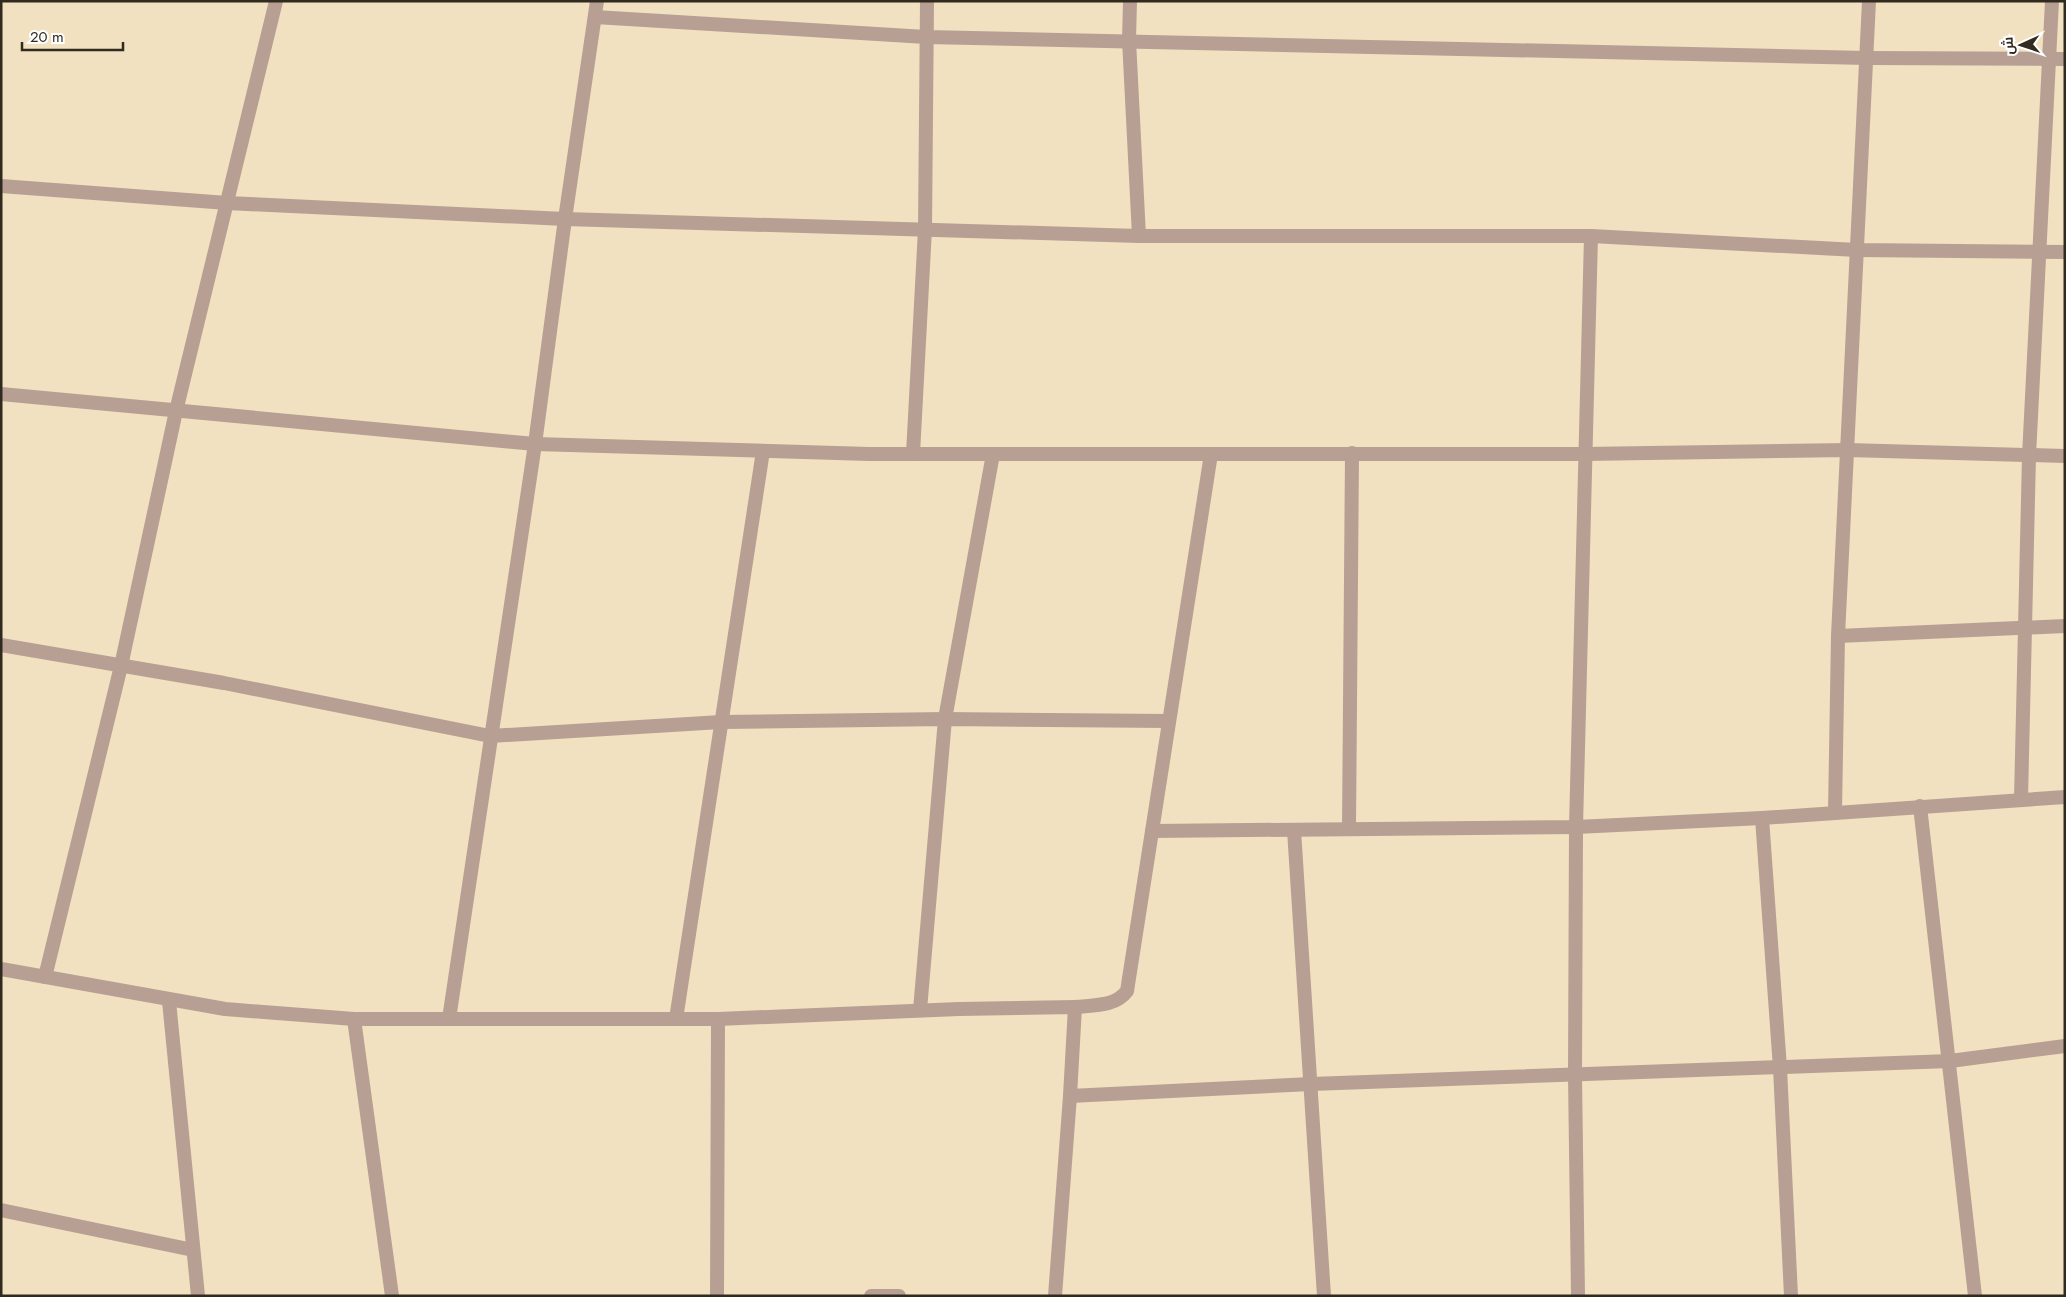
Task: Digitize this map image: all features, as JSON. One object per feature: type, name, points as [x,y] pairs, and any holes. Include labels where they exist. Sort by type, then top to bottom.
[{"type":"street","points":[[45,977],[121,666],[176,411],[276,1]]},
{"type":"street","points":[[449,1019],[535,444],[597,1]]},
{"type":"street","points":[[913,454],[924,228],[927,1]]},
{"type":"street","points":[[1130,1],[1129,40],[1139,236]]},
{"type":"street","points":[[1835,812],[1838,636],[1869,1]]},
{"type":"street","points":[[2021,799],[2029,456],[2052,1]]},
{"type":"street","points":[[595,17],[926,37],[1129,40],[1867,58],[2065,59]]},
{"type":"street","points":[[1,186],[227,203],[565,219],[924,228],[1139,236],[1591,236],[1857,250],[2065,252]]},
{"type":"street","points":[[1578,1296],[1575,1076],[1576,827],[1591,236]]},
{"type":"street","points":[[1,394],[535,444],[763,451],[913,454],[1352,452],[1584,454],[1848,450],[2065,456]]},
{"type":"street","points":[[676,1019],[763,451]]},
{"type":"street","points":[[1349,829],[1352,452]]},
{"type":"street","points":[[920,1010],[945,719],[993,454]]},
{"type":"street","points":[[1,969],[169,1001],[261,1013],[354,1019],[718,1019],[920,1010],[1075,1007],[1117,1000],[1127,991],[1211,454]]},
{"type":"street","points":[[1838,636],[2065,626]]},
{"type":"street","points":[[1,645],[490,736],[721,722],[945,719],[1168,721]]},
{"type":"street","points":[[1152,831],[1576,827],[1762,818],[2065,797]]},
{"type":"street","points":[[1920,806],[1975,1296]]},
{"type":"street","points":[[1762,818],[1780,1068],[1791,1296]]},
{"type":"street","points":[[1294,830],[1324,1296]]},
{"type":"street","points":[[169,1001],[198,1296]]},
{"type":"street","points":[[1055,1296],[1075,1007]]},
{"type":"street","points":[[354,1019],[392,1296]]},
{"type":"street","points":[[717,1296],[718,1019]]},
{"type":"street","points":[[1070,1096],[1311,1084],[1575,1076],[1950,1061],[2065,1046]]},
{"type":"street","points":[[1,1210],[193,1250]]},
{"type":"street","points":[[871,1296],[900,1296]]}]
